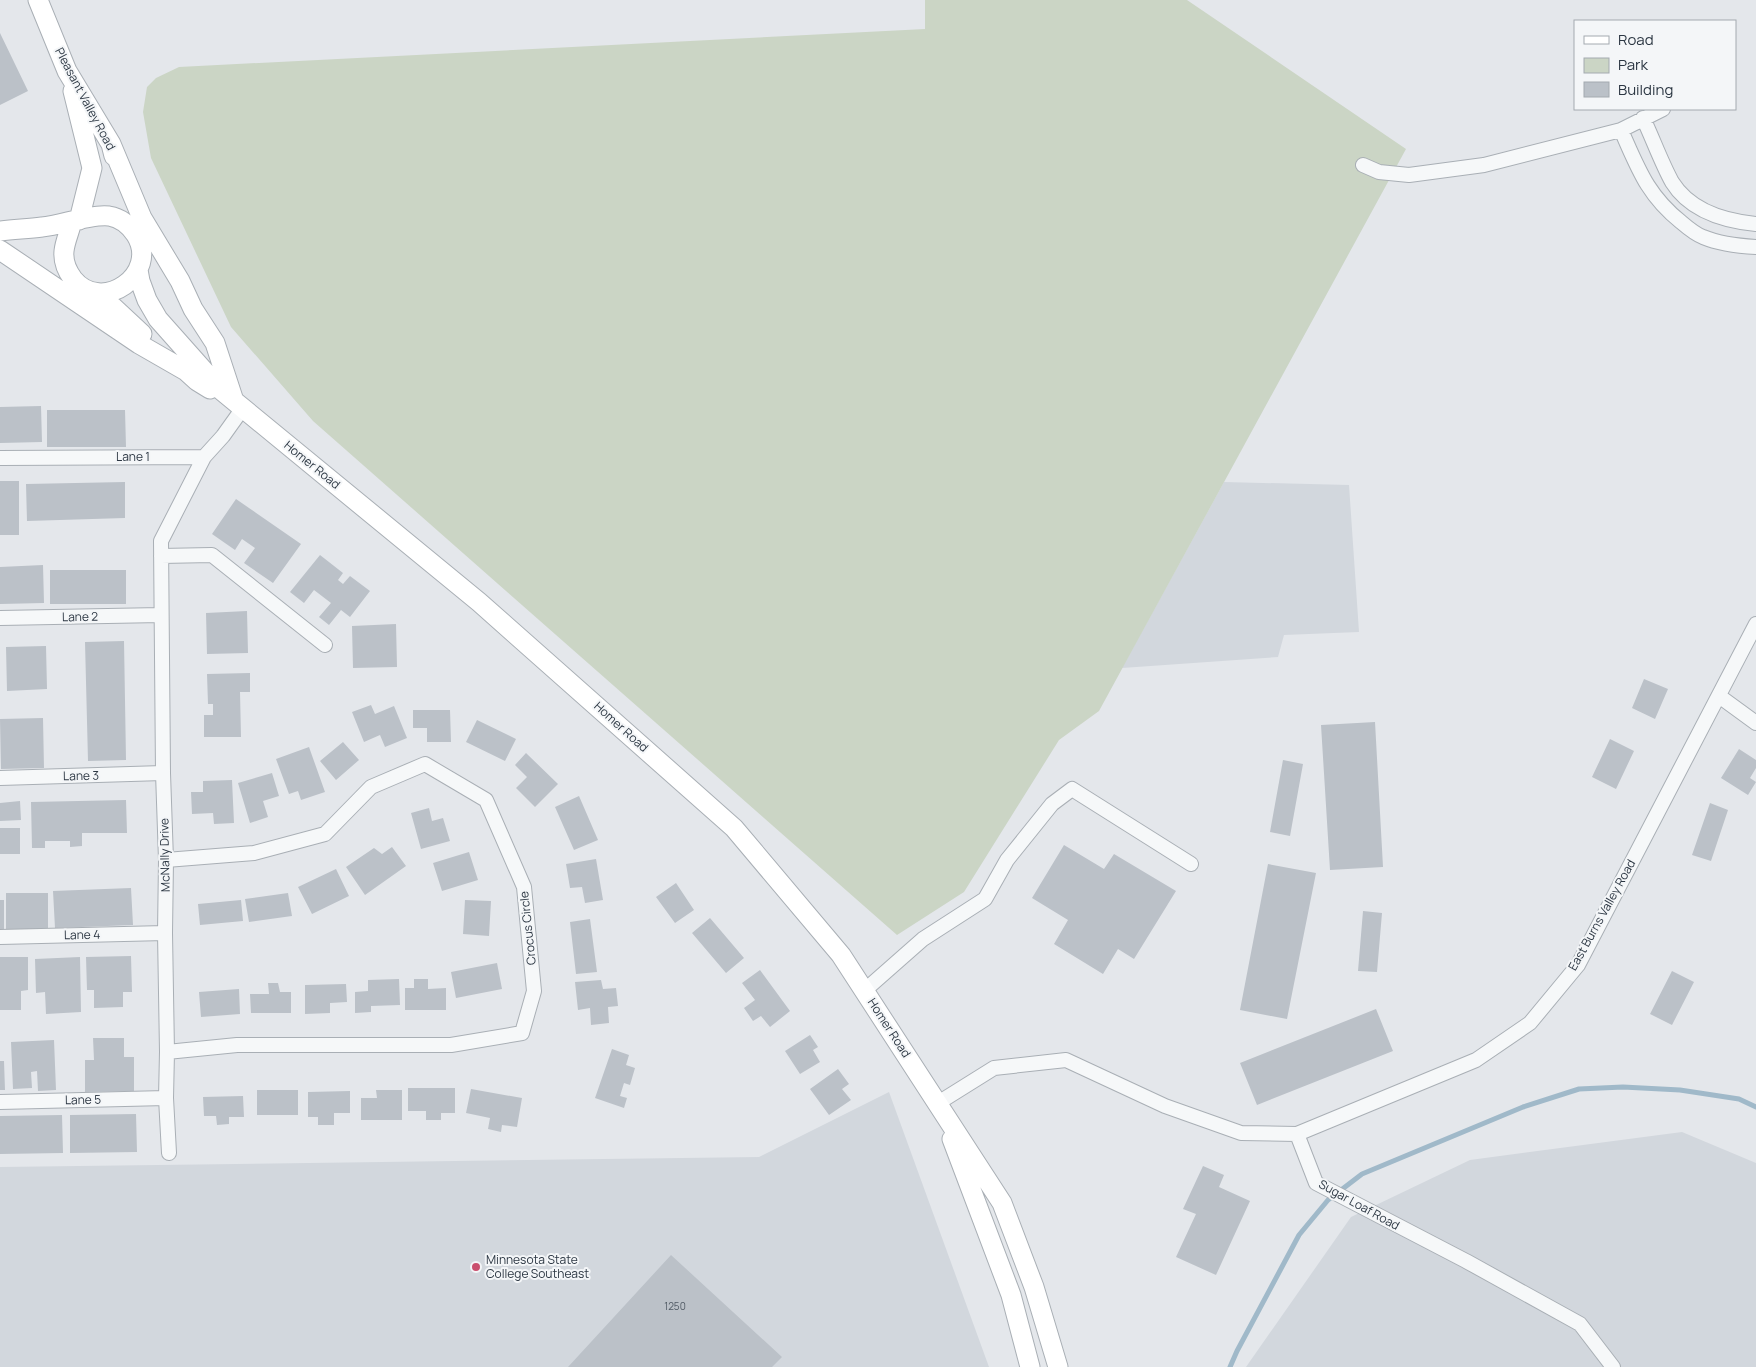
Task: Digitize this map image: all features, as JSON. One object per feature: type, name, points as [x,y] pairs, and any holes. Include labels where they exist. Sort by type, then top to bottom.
[{"type":"street","name":"Pleasant Valley Road","points":[[38,0],[67,71],[111,144],[133,230]]},
{"type":"street","points":[[67,71],[92,168],[76,220],[64,250],[65,262],[69,273],[76,282]]},
{"type":"street","points":[[1363,165],[1379,172],[1409,175],[1484,165],[1621,130],[1661,110]]},
{"type":"street","points":[[1643,118],[1673,182],[1682,194],[1698,207],[1719,218],[1756,224]]},
{"type":"street","points":[[1621,130],[1642,177],[1655,198],[1668,212],[1702,237],[1732,245],[1756,247]]},
{"type":"street","points":[[111,144],[142,218],[215,344],[238,405],[223,436],[204,457]]},
{"type":"street","points":[[0,231],[42,228],[99,216],[112,216],[123,221],[133,230]]},
{"type":"street","name":"Homer Road","points":[[133,230],[141,249],[141,260],[138,270],[147,300],[158,319],[204,372],[238,405],[479,602],[734,828],[842,955],[1002,1203],[1034,1287],[1058,1367]]},
{"type":"street","name":"Homer Road","points":[[0,245],[76,282],[82,288],[98,293],[197,381],[238,405]]},
{"type":"street","name":"Homer Road","points":[[0,250],[139,344],[186,371]]},
{"type":"street","points":[[98,293],[122,288],[132,280],[138,270]]},
{"type":"street","name":"Lane 1","points":[[0,458],[204,457]]},
{"type":"street","name":"McNally Drive","points":[[169,1153],[166,1098],[166,860],[163,774],[161,541],[204,457]]},
{"type":"street","points":[[161,556],[212,554],[326,645]]},
{"type":"street","name":"Lane 2","points":[[0,618],[161,615]]},
{"type":"street","name":"East Burns Valley Road","points":[[1297,1134],[1476,1060],[1530,1023],[1578,966],[1756,624]]},
{"type":"street","points":[[1719,696],[1756,723]]},
{"type":"street","name":"Crocus Circle","points":[[166,860],[254,853],[325,834],[371,787],[425,764],[486,800],[524,887],[534,991],[522,1033],[469,1042],[451,1044],[237,1045],[167,1052]]},
{"type":"street","name":"Lane 3","points":[[0,778],[163,774]]},
{"type":"street","points":[[864,991],[923,939],[985,900],[1013,853],[1052,804],[1072,789],[1191,864]]},
{"type":"street","name":"Lane 4","points":[[0,936],[165,934]]},
{"type":"street","points":[[938,1103],[994,1068],[1066,1060],[1165,1106],[1241,1133],[1297,1134]]},
{"type":"street","name":"Lane 5","points":[[0,1102],[166,1098]]},
{"type":"street","name":"Homer Road","points":[[938,1103],[1011,1295],[1030,1367]]},
{"type":"street","name":"Sugar Loaf Road","points":[[1297,1134],[1316,1183],[1373,1214],[1466,1260],[1580,1324],[1613,1367]]},
{"type":"shaded area","points":[[1224,482],[1349,485],[1359,632],[1284,635],[1278,657],[1122,668]]},
{"type":"shaded area","name":"Minnesota State College Southeast","points":[[889,1092],[989,1367],[0,1367],[0,1167],[759,1157]]},
{"type":"shaded area","points":[[1682,1132],[1756,1163],[1756,1367],[1246,1367],[1351,1217],[1470,1160]]},
{"type":"green space","points":[[925,0],[1187,0],[1406,149],[1099,711],[1059,740],[964,892],[897,935],[313,421],[231,327],[151,158],[143,112],[147,87],[156,78],[179,67],[925,29]]},
{"type":"building","points":[[0,33],[28,91],[0,105]]},
{"type":"building","points":[[41,406],[42,442],[0,443],[0,407]]},
{"type":"building","points":[[47,410],[125,410],[126,447],[47,447]]},
{"type":"building","points":[[0,481],[19,481],[19,535],[0,535]]},
{"type":"building","points":[[125,482],[125,518],[27,521],[26,484]]},
{"type":"building","points":[[236,499],[301,544],[273,583],[244,563],[255,548],[242,539],[235,550],[212,534]]},
{"type":"building","points":[[320,555],[343,573],[338,580],[343,584],[350,576],[370,591],[350,617],[341,610],[329,625],[319,617],[331,603],[314,590],[304,603],[290,592]]},
{"type":"building","points":[[43,565],[44,603],[0,604],[0,567]]},
{"type":"building","points":[[50,570],[126,570],[126,604],[50,604]]},
{"type":"building","points":[[247,611],[248,653],[207,654],[206,613]]},
{"type":"building","points":[[396,624],[397,667],[353,668],[352,626]]},
{"type":"building","points":[[124,641],[126,760],[88,761],[85,642]]},
{"type":"building","points":[[46,646],[47,689],[7,691],[6,647]]},
{"type":"building","points":[[250,673],[250,692],[240,692],[241,737],[204,737],[204,715],[213,715],[213,704],[208,704],[207,674]]},
{"type":"building","points":[[1644,679],[1668,689],[1655,719],[1632,708]]},
{"type":"building","points":[[371,705],[375,714],[394,706],[407,738],[385,747],[380,735],[364,742],[352,712]]},
{"type":"building","points":[[413,710],[450,710],[451,742],[427,742],[427,728],[413,728]]},
{"type":"building","points":[[43,718],[44,768],[1,769],[0,719]]},
{"type":"building","points":[[477,720],[516,739],[505,761],[466,742]]},
{"type":"building","points":[[1375,722],[1383,867],[1330,870],[1321,725]]},
{"type":"building","points":[[1610,739],[1634,751],[1616,789],[1592,777]]},
{"type":"building","points":[[343,742],[359,760],[336,780],[320,761]]},
{"type":"building","points":[[309,747],[325,792],[301,800],[298,791],[289,794],[276,759]]},
{"type":"building","points":[[1739,749],[1756,760],[1756,768],[1750,778],[1756,782],[1748,795],[1721,778]]},
{"type":"building","points":[[526,753],[558,784],[535,807],[516,788],[527,777],[515,765]]},
{"type":"building","points":[[1283,760],[1303,764],[1290,836],[1270,832]]},
{"type":"building","points":[[272,773],[279,796],[263,801],[268,817],[250,823],[238,783]]},
{"type":"building","points":[[232,780],[234,823],[214,824],[213,813],[192,814],[191,792],[203,792],[203,781]]},
{"type":"building","points":[[579,796],[598,840],[574,850],[555,807]]},
{"type":"building","points":[[126,800],[127,833],[82,833],[82,846],[70,847],[70,841],[45,841],[45,848],[32,848],[31,802]]},
{"type":"building","points":[[20,801],[21,820],[0,821],[0,803]]},
{"type":"building","points":[[1710,803],[1728,810],[1711,861],[1692,855]]},
{"type":"building","points":[[429,808],[432,821],[443,818],[450,841],[421,849],[411,813]]},
{"type":"building","points":[[0,828],[20,828],[20,854],[0,854]]},
{"type":"building","points":[[1064,845],[1104,869],[1114,854],[1176,891],[1134,959],[1118,949],[1103,974],[1054,944],[1068,920],[1032,898]]},
{"type":"building","points":[[392,847],[406,866],[365,895],[346,867],[374,848],[382,854]]},
{"type":"building","points":[[469,852],[478,880],[442,891],[433,863]]},
{"type":"building","points":[[596,859],[603,900],[585,903],[582,887],[570,888],[566,864]]},
{"type":"building","points":[[1268,864],[1316,873],[1287,1019],[1240,1010]]},
{"type":"building","points":[[336,869],[349,896],[312,914],[298,887]]},
{"type":"building","points":[[676,883],[694,910],[675,923],[656,897]]},
{"type":"building","points":[[131,888],[133,925],[55,928],[53,891]]},
{"type":"building","points":[[6,893],[48,893],[48,929],[6,929]]},
{"type":"building","points":[[288,893],[292,916],[249,922],[245,899]]},
{"type":"building","points":[[0,900],[4,900],[4,932],[0,932]]},
{"type":"building","points":[[241,900],[243,921],[200,925],[198,904]]},
{"type":"building","points":[[465,900],[491,901],[489,936],[463,934]]},
{"type":"building","points":[[1363,911],[1382,913],[1377,972],[1358,971]]},
{"type":"building","points":[[710,918],[744,958],[726,973],[692,933]]},
{"type":"building","points":[[590,919],[597,972],[576,974],[570,922]]},
{"type":"building","points":[[131,956],[132,992],[123,992],[123,1007],[94,1008],[94,990],[87,990],[86,957]]},
{"type":"building","points":[[0,957],[28,957],[28,990],[21,991],[21,1010],[0,1010]]},
{"type":"building","points":[[80,957],[81,1012],[46,1014],[45,992],[36,993],[35,959]]},
{"type":"building","points":[[497,963],[502,989],[456,998],[451,972]]},
{"type":"building","points":[[760,970],[790,1011],[770,1027],[761,1016],[753,1021],[744,1008],[755,1000],[742,983]]},
{"type":"building","points":[[1672,971],[1694,982],[1672,1025],[1650,1014]]},
{"type":"building","points":[[399,979],[400,1005],[371,1006],[371,1012],[355,1013],[355,992],[368,991],[368,980]]},
{"type":"building","points":[[414,979],[428,979],[428,989],[446,988],[446,1010],[405,1010],[405,988],[414,988]]},
{"type":"building","points":[[601,980],[603,989],[616,988],[618,1006],[608,1007],[609,1023],[591,1025],[590,1008],[578,1010],[575,982]]},
{"type":"building","points":[[268,983],[278,983],[280,992],[291,992],[291,1013],[251,1013],[250,994],[269,994]]},
{"type":"building","points":[[346,984],[347,1002],[330,1003],[330,1013],[305,1014],[305,985]]},
{"type":"building","points":[[239,989],[240,1014],[201,1017],[199,992]]},
{"type":"building","points":[[1376,1009],[1393,1051],[1257,1105],[1240,1063]]},
{"type":"building","points":[[810,1035],[818,1047],[813,1050],[820,1062],[800,1074],[785,1051]]},
{"type":"building","points":[[93,1038],[124,1038],[124,1057],[134,1057],[134,1091],[85,1092],[85,1060],[94,1060]]},
{"type":"building","points":[[54,1040],[56,1090],[38,1091],[37,1071],[31,1072],[32,1088],[13,1089],[11,1042]]},
{"type":"building","points":[[612,1049],[629,1055],[626,1065],[635,1068],[630,1085],[624,1083],[620,1096],[627,1098],[624,1108],[595,1098]]},
{"type":"building","points":[[0,1061],[4,1061],[5,1090],[0,1090]]},
{"type":"building","points":[[838,1069],[849,1084],[842,1089],[851,1100],[829,1115],[810,1089]]},
{"type":"building","points":[[408,1088],[455,1088],[455,1113],[441,1113],[441,1120],[426,1120],[426,1111],[408,1111]]},
{"type":"building","points":[[471,1089],[522,1098],[517,1127],[502,1125],[501,1132],[488,1129],[490,1118],[466,1113]]},
{"type":"building","points":[[257,1090],[298,1090],[298,1115],[257,1115]]},
{"type":"building","points":[[376,1090],[402,1090],[402,1120],[361,1120],[361,1098],[377,1098]]},
{"type":"building","points":[[350,1091],[350,1113],[334,1113],[334,1125],[318,1125],[318,1117],[308,1117],[308,1092]]},
{"type":"building","points":[[243,1096],[244,1117],[229,1117],[229,1124],[217,1125],[216,1116],[204,1116],[203,1097]]},
{"type":"building","points":[[136,1114],[137,1152],[70,1153],[70,1115]]},
{"type":"building","points":[[62,1115],[63,1153],[0,1154],[0,1116]]},
{"type":"building","points":[[1203,1166],[1224,1175],[1219,1187],[1250,1201],[1216,1275],[1176,1257],[1196,1214],[1183,1209]]},
{"type":"building","points":[[671,1255],[782,1357],[772,1367],[568,1367]]},
{"type":"waterway","points":[[1230,1367],[1299,1235],[1328,1200],[1362,1174],[1523,1107],[1579,1089],[1623,1087],[1680,1090],[1739,1099],[1756,1107]]},
{"type":"place","name":"Minnesota State College Southeast","points":[[476,1267]]}]
